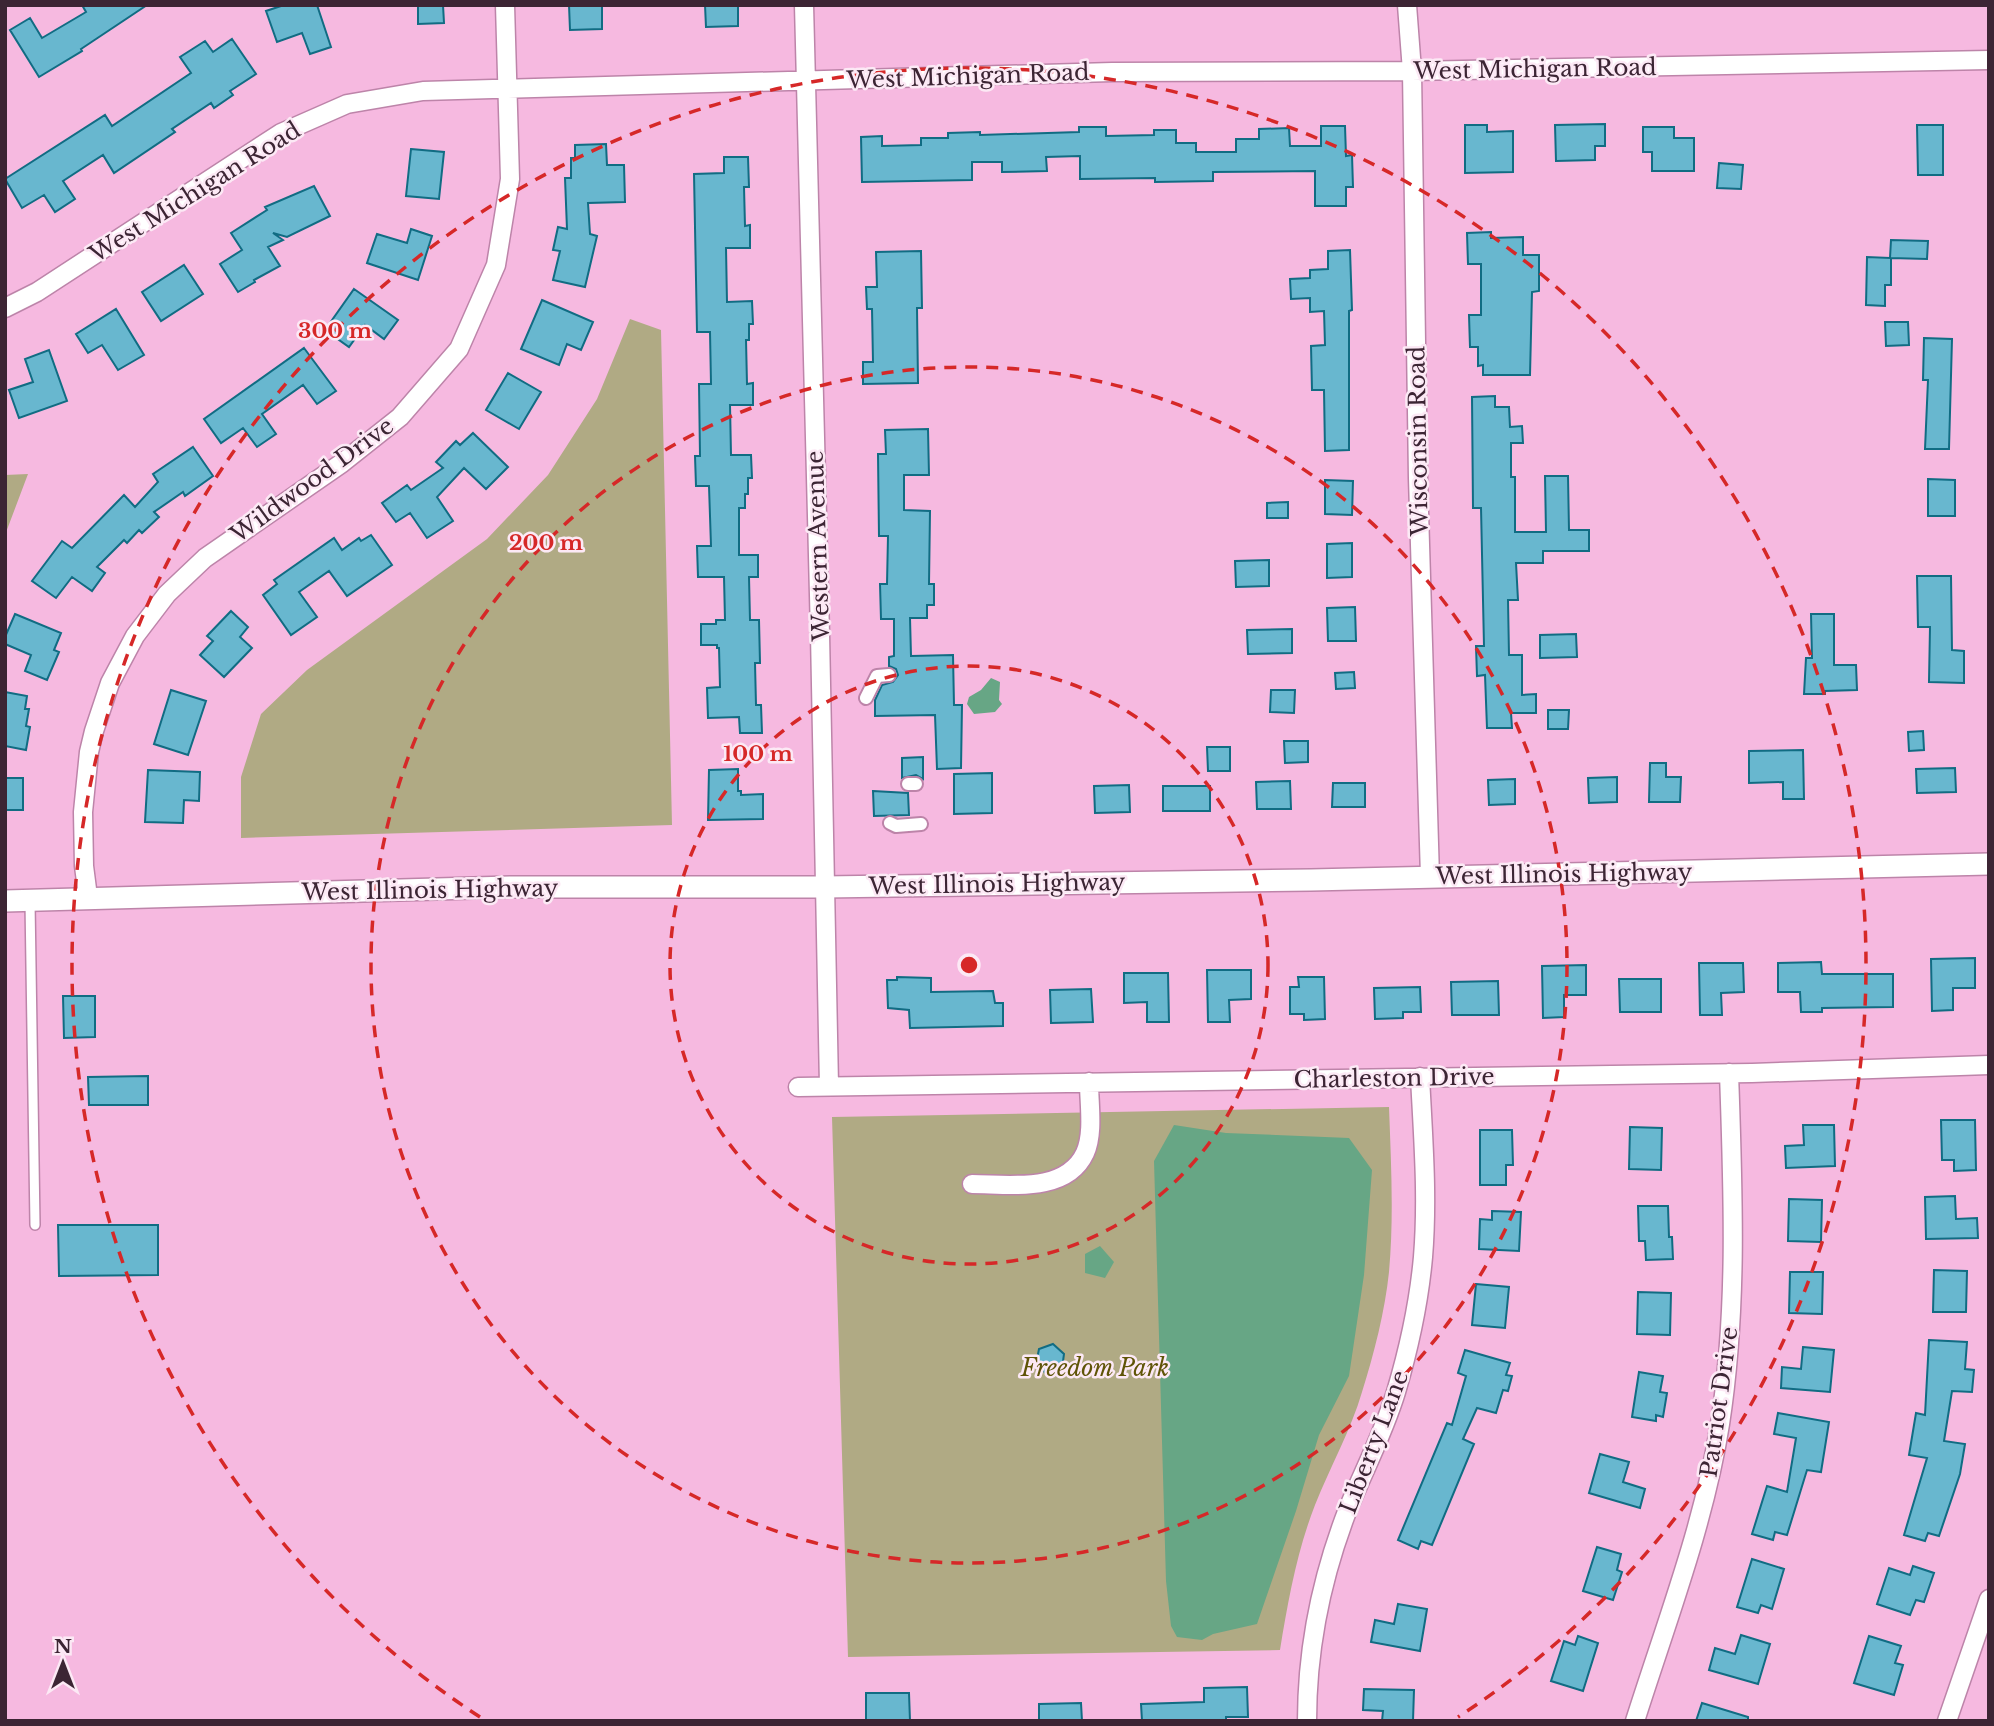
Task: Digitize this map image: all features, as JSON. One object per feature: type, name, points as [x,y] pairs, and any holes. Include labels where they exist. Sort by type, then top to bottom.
[{"type":"street","name":"Wildwood Drive","points":[[88,897],[84,866],[83,812],[89,751],[106,692],[123,658],[152,613],[167,594],[205,558],[342,463],[400,417],[459,349],[496,265],[510,179],[505,5]]},
{"type":"street","name":"Western Avenue","points":[[804,5],[829,1086]]},
{"type":"street","name":"Wisconsin Road","points":[[1407,5],[1412,71],[1418,478],[1430,877]]},
{"type":"street","name":"West Michigan Road","points":[[5,308],[37,292],[281,133],[347,104],[422,91],[1112,72],[1412,71],[1989,60]]},
{"type":"street","points":[[866,698],[877,676],[889,675]]},
{"type":"street","points":[[890,822],[896,826],[921,824]]},
{"type":"street","name":"West Illinois Highway","points":[[5,901],[510,887],[824,887],[1989,864]]},
{"type":"street","name":"Charleston Drive","points":[[798,1087],[1729,1073],[1989,1065]]},
{"type":"street","name":"Patriot Drive","points":[[1635,1721],[1701,1510],[1720,1425],[1730,1332],[1734,1253],[1729,1073]]},
{"type":"street","name":"Liberty Lane","points":[[1307,1721],[1311,1656],[1321,1598],[1339,1533],[1396,1393],[1413,1322],[1424,1230],[1420,1077]]},
{"type":"street","points":[[972,1184],[1045,1183],[1071,1171],[1085,1152],[1090,1125],[1089,1082]]},
{"type":"street","points":[[1947,1721],[1988,1607]]},
{"type":"lane","points":[[30,900],[35,1225]]},
{"type":"green space","points":[[630,319],[661,330],[672,825],[241,838],[241,777],[261,714],[307,670],[487,539],[548,475],[597,399]]},
{"type":"green space","points":[[28,474],[5,535],[5,475]]},
{"type":"green space","name":"Freedom Park","points":[[1389,1107],[1391,1231],[1389,1272],[1382,1317],[1357,1406],[1303,1540],[1280,1650],[848,1657],[832,1117]]},
{"type":"shaded area","points":[[991,678],[1000,682],[999,700],[1002,704],[995,712],[974,714],[967,704],[969,697],[981,690]]},
{"type":"shaded area","points":[[1174,1125],[1226,1133],[1349,1138],[1372,1170],[1364,1275],[1349,1376],[1319,1435],[1257,1624],[1213,1634],[1202,1640],[1177,1637],[1171,1626],[1166,1581],[1154,1161]]},
{"type":"shaded area","points":[[1100,1246],[1114,1262],[1105,1278],[1085,1273],[1085,1254]]},
{"type":"building","points":[[82,5],[147,5],[81,49],[82,51],[39,77],[10,30],[30,18],[42,38],[86,12]]},
{"type":"building","points":[[284,5],[317,5],[331,47],[310,54],[302,33],[277,42],[266,11]]},
{"type":"building","points":[[418,5],[443,5],[444,23],[418,24]]},
{"type":"building","points":[[569,5],[602,5],[602,29],[570,30]]},
{"type":"building","points":[[705,5],[738,5],[738,26],[706,27]]},
{"type":"building","points":[[232,39],[256,74],[230,91],[233,95],[214,108],[211,103],[172,129],[175,132],[114,173],[103,155],[63,181],[75,199],[55,212],[44,195],[22,208],[5,179],[105,115],[112,126],[191,73],[180,57],[205,41],[213,52]]},
{"type":"building","points":[[1605,124],[1605,146],[1595,146],[1595,160],[1556,161],[1555,125]]},
{"type":"building","points":[[1465,125],[1487,125],[1487,132],[1513,131],[1513,172],[1465,173]]},
{"type":"building","points":[[1917,125],[1943,125],[1943,175],[1918,175]]},
{"type":"building","points":[[1321,126],[1345,126],[1346,156],[1352,155],[1353,187],[1346,187],[1346,206],[1315,206],[1315,171],[1213,172],[1213,181],[1155,182],[1155,178],[1080,179],[1080,156],[1046,157],[1047,171],[1002,172],[1002,162],[972,162],[972,180],[862,182],[861,137],[882,136],[882,146],[921,145],[921,138],[948,138],[948,133],[980,132],[980,135],[1079,132],[1079,127],[1106,127],[1106,136],[1154,135],[1154,130],[1176,130],[1176,143],[1196,143],[1196,152],[1236,152],[1236,139],[1259,139],[1259,129],[1289,128],[1290,146],[1321,146]]},
{"type":"building","points":[[1643,127],[1674,127],[1674,138],[1694,138],[1694,171],[1652,171],[1652,152],[1643,152]]},
{"type":"building","points":[[606,144],[607,165],[624,165],[625,202],[588,203],[590,234],[597,236],[585,287],[553,280],[560,251],[553,250],[558,227],[567,229],[565,178],[571,178],[571,158],[575,158],[575,145]]},
{"type":"building","points":[[411,149],[444,152],[439,199],[406,196]]},
{"type":"building","points":[[724,157],[748,157],[749,187],[744,187],[745,226],[750,225],[750,248],[726,248],[727,302],[752,301],[753,324],[749,324],[749,340],[746,340],[747,384],[753,383],[753,405],[730,405],[731,455],[751,455],[752,478],[748,478],[745,508],[739,508],[739,555],[758,555],[758,577],[749,577],[750,620],[759,620],[760,663],[755,663],[756,705],[761,705],[762,733],[740,733],[739,717],[708,718],[707,688],[720,687],[719,648],[717,645],[701,645],[701,624],[716,624],[716,620],[725,620],[724,577],[698,577],[697,546],[711,546],[709,486],[696,486],[695,456],[700,456],[699,384],[711,384],[710,332],[697,332],[694,174],[724,173]]},
{"type":"building","points":[[1719,163],[1743,165],[1741,189],[1717,188]]},
{"type":"building","points":[[314,186],[330,216],[287,237],[273,233],[283,240],[268,247],[280,266],[238,292],[220,264],[242,250],[231,233],[267,210],[265,207]]},
{"type":"building","points":[[411,229],[432,236],[418,280],[367,263],[377,234],[407,243]]},
{"type":"building","points":[[1491,232],[1491,238],[1523,237],[1523,255],[1539,255],[1539,291],[1532,292],[1530,375],[1483,375],[1483,365],[1478,366],[1478,347],[1470,347],[1469,315],[1481,315],[1481,264],[1468,264],[1467,233]]},
{"type":"building","points":[[1891,240],[1928,241],[1927,259],[1891,258],[1891,285],[1885,285],[1885,306],[1866,305],[1867,257],[1890,258]]},
{"type":"building","points":[[1350,250],[1352,310],[1349,311],[1349,450],[1325,451],[1324,390],[1312,390],[1311,346],[1325,345],[1324,311],[1310,312],[1310,298],[1291,299],[1290,279],[1310,278],[1310,270],[1328,269],[1328,251]]},
{"type":"building","points":[[921,251],[922,308],[917,308],[918,383],[863,384],[863,362],[873,362],[872,309],[867,309],[866,287],[877,287],[876,252]]},
{"type":"building","points":[[184,265],[203,294],[161,321],[142,292]]},
{"type":"building","points":[[354,289],[398,320],[384,339],[365,325],[349,347],[325,330]]},
{"type":"building","points":[[542,300],[593,322],[581,350],[567,344],[559,365],[521,349]]},
{"type":"building","points":[[116,309],[144,355],[118,370],[102,345],[88,353],[76,334]]},
{"type":"building","points":[[1885,322],[1908,322],[1909,345],[1886,346]]},
{"type":"building","points":[[1924,338],[1952,339],[1949,449],[1925,449],[1928,380],[1923,380]]},
{"type":"building","points":[[304,348],[336,391],[317,404],[303,385],[262,414],[276,434],[257,447],[243,428],[221,443],[204,419]]},
{"type":"building","points":[[49,350],[67,401],[19,418],[9,390],[33,382],[25,359]]},
{"type":"building","points":[[508,373],[541,392],[519,429],[486,410]]},
{"type":"building","points":[[1495,396],[1495,407],[1509,407],[1510,427],[1522,426],[1523,443],[1511,443],[1511,477],[1515,477],[1515,532],[1546,532],[1545,476],[1568,476],[1569,530],[1589,530],[1589,551],[1543,551],[1543,563],[1516,563],[1518,600],[1508,600],[1509,655],[1522,655],[1522,695],[1536,694],[1536,713],[1511,713],[1512,728],[1487,728],[1485,675],[1477,676],[1476,646],[1484,646],[1481,508],[1473,508],[1472,397]]},
{"type":"building","points":[[928,429],[929,475],[904,475],[904,510],[930,511],[929,584],[934,584],[934,605],[927,605],[927,618],[910,618],[911,656],[953,655],[954,705],[962,705],[961,768],[937,769],[935,715],[875,716],[875,700],[882,685],[893,682],[898,675],[896,669],[889,666],[889,657],[894,656],[894,619],[881,619],[880,584],[887,584],[888,536],[879,536],[878,454],[886,454],[885,430]]},
{"type":"building","points":[[473,433],[508,467],[486,489],[464,468],[437,497],[453,521],[427,538],[410,513],[396,522],[382,503],[407,485],[411,490],[443,468],[436,462],[456,441],[460,445]]},
{"type":"building","points":[[193,447],[213,476],[185,496],[183,492],[154,512],[159,517],[142,533],[139,530],[127,543],[124,540],[97,567],[105,573],[92,591],[72,577],[56,598],[32,581],[62,541],[72,548],[124,495],[135,507],[158,482],[153,474]]},
{"type":"building","points":[[1928,479],[1955,480],[1955,516],[1928,516]]},
{"type":"building","points":[[1325,480],[1353,481],[1352,515],[1325,514]]},
{"type":"building","points":[[1288,502],[1288,518],[1267,518],[1267,503]]},
{"type":"building","points":[[371,535],[392,565],[347,596],[329,571],[299,592],[317,617],[291,635],[263,595],[277,584],[274,580],[334,538],[342,550],[359,538],[361,541]]},
{"type":"building","points":[[1352,543],[1352,577],[1327,578],[1327,544]]},
{"type":"building","points":[[1269,560],[1269,586],[1236,587],[1235,561]]},
{"type":"building","points":[[1917,576],[1951,576],[1952,650],[1964,651],[1964,683],[1929,682],[1930,627],[1918,627]]},
{"type":"building","points":[[1355,607],[1356,641],[1328,641],[1327,608]]},
{"type":"building","points":[[231,611],[248,627],[240,637],[252,648],[224,677],[200,655],[213,641],[207,636]]},
{"type":"building","points":[[15,614],[61,633],[54,650],[59,652],[47,680],[25,671],[31,655],[5,644],[5,637]]},
{"type":"building","points":[[1811,614],[1834,614],[1834,665],[1856,665],[1857,690],[1804,694],[1806,658],[1812,658]]},
{"type":"building","points":[[1292,629],[1292,653],[1248,654],[1247,630]]},
{"type":"building","points":[[1576,634],[1577,657],[1540,658],[1540,635]]},
{"type":"building","points":[[1354,672],[1355,688],[1336,689],[1335,673]]},
{"type":"building","points":[[171,690],[206,701],[188,755],[154,744]]},
{"type":"building","points":[[1271,690],[1295,690],[1294,713],[1270,712]]},
{"type":"building","points":[[5,692],[27,696],[25,709],[29,709],[26,726],[30,727],[26,750],[5,746]]},
{"type":"building","points":[[1548,710],[1569,710],[1568,729],[1548,729]]},
{"type":"building","points":[[1923,731],[1924,750],[1909,751],[1908,732]]},
{"type":"building","points":[[1284,741],[1308,741],[1308,762],[1285,763]]},
{"type":"building","points":[[1207,747],[1230,747],[1230,771],[1208,771]]},
{"type":"building","points":[[1803,750],[1804,799],[1783,799],[1783,782],[1749,783],[1749,751]]},
{"type":"building","points":[[923,757],[923,779],[916,775],[902,778],[902,758]]},
{"type":"building","points":[[1650,763],[1666,763],[1666,777],[1681,777],[1680,802],[1649,802]]},
{"type":"building","points":[[1955,768],[1956,792],[1917,793],[1916,769]]},
{"type":"building","points":[[738,769],[738,791],[741,791],[741,795],[763,794],[763,819],[708,820],[709,770]]},
{"type":"building","points":[[148,770],[200,772],[199,801],[184,800],[183,823],[145,822]]},
{"type":"building","points":[[992,773],[992,813],[954,814],[954,774]]},
{"type":"building","points":[[1617,777],[1617,802],[1589,803],[1588,778]]},
{"type":"building","points":[[5,778],[23,778],[23,810],[5,810]]},
{"type":"building","points":[[1515,779],[1515,804],[1489,805],[1488,780]]},
{"type":"building","points":[[1290,781],[1291,809],[1257,809],[1256,782]]},
{"type":"building","points":[[1333,783],[1365,783],[1365,807],[1332,807]]},
{"type":"building","points":[[1129,785],[1130,812],[1095,813],[1094,786]]},
{"type":"building","points":[[1163,786],[1210,786],[1210,811],[1163,811]]},
{"type":"building","points":[[873,791],[908,793],[909,815],[874,816]]},
{"type":"building","points":[[1975,958],[1975,988],[1953,988],[1953,1010],[1932,1011],[1931,959]]},
{"type":"building","points":[[1821,962],[1822,974],[1893,974],[1893,1007],[1822,1008],[1822,1012],[1801,1012],[1800,992],[1778,992],[1778,963]]},
{"type":"building","points":[[1699,963],[1743,963],[1744,992],[1721,993],[1722,1015],[1700,1015]]},
{"type":"building","points":[[1586,965],[1586,995],[1564,995],[1564,1017],[1543,1018],[1542,966]]},
{"type":"building","points":[[1207,970],[1251,970],[1251,999],[1229,1000],[1230,1022],[1208,1022]]},
{"type":"building","points":[[1124,973],[1168,973],[1169,1022],[1147,1022],[1147,1002],[1124,1003]]},
{"type":"building","points":[[897,977],[931,978],[931,992],[993,991],[995,1003],[1003,1003],[1003,1026],[910,1028],[909,1010],[888,1008],[887,980],[897,980]]},
{"type":"building","points":[[1298,977],[1324,977],[1325,1019],[1304,1020],[1304,1014],[1290,1014],[1290,987],[1299,987]]},
{"type":"building","points":[[1619,979],[1661,979],[1661,1012],[1620,1012]]},
{"type":"building","points":[[1498,981],[1499,1015],[1452,1015],[1451,982]]},
{"type":"building","points":[[1420,987],[1421,1012],[1403,1012],[1403,1018],[1375,1019],[1374,988]]},
{"type":"building","points":[[1091,989],[1093,1022],[1051,1023],[1050,990]]},
{"type":"building","points":[[63,996],[95,996],[95,1037],[64,1038]]},
{"type":"building","points":[[148,1076],[148,1105],[89,1105],[88,1077]]},
{"type":"building","points":[[1941,1120],[1975,1120],[1976,1170],[1954,1171],[1954,1160],[1942,1160]]},
{"type":"building","points":[[1803,1125],[1834,1125],[1835,1166],[1786,1168],[1785,1146],[1804,1145]]},
{"type":"building","points":[[1630,1127],[1662,1128],[1661,1170],[1629,1169]]},
{"type":"building","points":[[1480,1130],[1512,1130],[1513,1165],[1506,1165],[1506,1185],[1480,1185]]},
{"type":"building","points":[[1955,1196],[1956,1219],[1977,1218],[1978,1238],[1926,1239],[1925,1197]]},
{"type":"building","points":[[1789,1199],[1822,1200],[1821,1242],[1788,1241]]},
{"type":"building","points":[[1638,1206],[1668,1206],[1673,1259],[1646,1260],[1645,1241],[1639,1241]]},
{"type":"building","points":[[1492,1211],[1521,1212],[1519,1251],[1479,1249],[1480,1219],[1492,1220]]},
{"type":"building","points":[[58,1225],[158,1225],[158,1275],[59,1276]]},
{"type":"building","points":[[1934,1270],[1967,1271],[1966,1312],[1933,1312]]},
{"type":"building","points":[[1790,1272],[1823,1272],[1822,1314],[1789,1313]]},
{"type":"building","points":[[1476,1284],[1509,1287],[1505,1328],[1472,1325]]},
{"type":"building","points":[[1638,1292],[1671,1293],[1670,1335],[1637,1334]]},
{"type":"building","points":[[1929,1340],[1967,1342],[1965,1369],[1974,1370],[1972,1392],[1952,1391],[1944,1441],[1965,1444],[1960,1474],[1939,1536],[1928,1533],[1925,1541],[1904,1535],[1927,1458],[1909,1455],[1916,1413],[1925,1415]]},
{"type":"building","points":[[1053,1344],[1064,1354],[1062,1369],[1047,1374],[1036,1364],[1039,1349]]},
{"type":"building","points":[[1803,1347],[1834,1350],[1830,1392],[1781,1388],[1782,1367],[1801,1369]]},
{"type":"building","points":[[1465,1350],[1510,1363],[1506,1375],[1512,1376],[1508,1391],[1503,1390],[1496,1413],[1477,1408],[1463,1439],[1474,1444],[1432,1545],[1421,1541],[1418,1549],[1398,1540],[1447,1423],[1452,1425],[1466,1376],[1458,1373]]},
{"type":"building","points":[[1639,1372],[1663,1376],[1660,1392],[1667,1393],[1663,1417],[1656,1415],[1656,1421],[1632,1417]]},
{"type":"building","points":[[1778,1413],[1829,1422],[1821,1472],[1807,1470],[1787,1535],[1775,1532],[1773,1540],[1752,1534],[1767,1486],[1787,1492],[1796,1438],[1774,1434]]},
{"type":"building","points":[[1600,1454],[1629,1462],[1623,1482],[1645,1489],[1640,1508],[1589,1493]]},
{"type":"building","points":[[1597,1547],[1621,1554],[1617,1570],[1622,1572],[1613,1600],[1583,1591]]},
{"type":"building","points":[[1752,1559],[1784,1569],[1772,1609],[1761,1605],[1758,1613],[1737,1607]]},
{"type":"building","points":[[1913,1566],[1934,1573],[1924,1602],[1916,1600],[1910,1615],[1877,1604],[1889,1568],[1910,1575]]},
{"type":"building","points":[[1398,1604],[1427,1609],[1420,1651],[1371,1642],[1375,1620],[1394,1624]]},
{"type":"building","points":[[1741,1635],[1770,1644],[1758,1684],[1709,1670],[1715,1648],[1735,1654]]},
{"type":"building","points":[[1578,1636],[1598,1643],[1583,1691],[1551,1681],[1564,1641],[1575,1645]]},
{"type":"building","points":[[1869,1636],[1901,1646],[1895,1663],[1903,1665],[1894,1695],[1854,1683]]},
{"type":"building","points":[[1247,1687],[1248,1717],[1226,1717],[1226,1721],[1142,1721],[1141,1704],[1204,1702],[1204,1688]]},
{"type":"building","points":[[1364,1689],[1414,1690],[1413,1721],[1382,1721],[1383,1711],[1363,1710]]},
{"type":"building","points":[[866,1693],[909,1693],[910,1721],[866,1721]]},
{"type":"building","points":[[1081,1703],[1082,1721],[1039,1721],[1039,1704]]},
{"type":"building","points":[[1702,1703],[1748,1717],[1748,1721],[1696,1721]]}]
